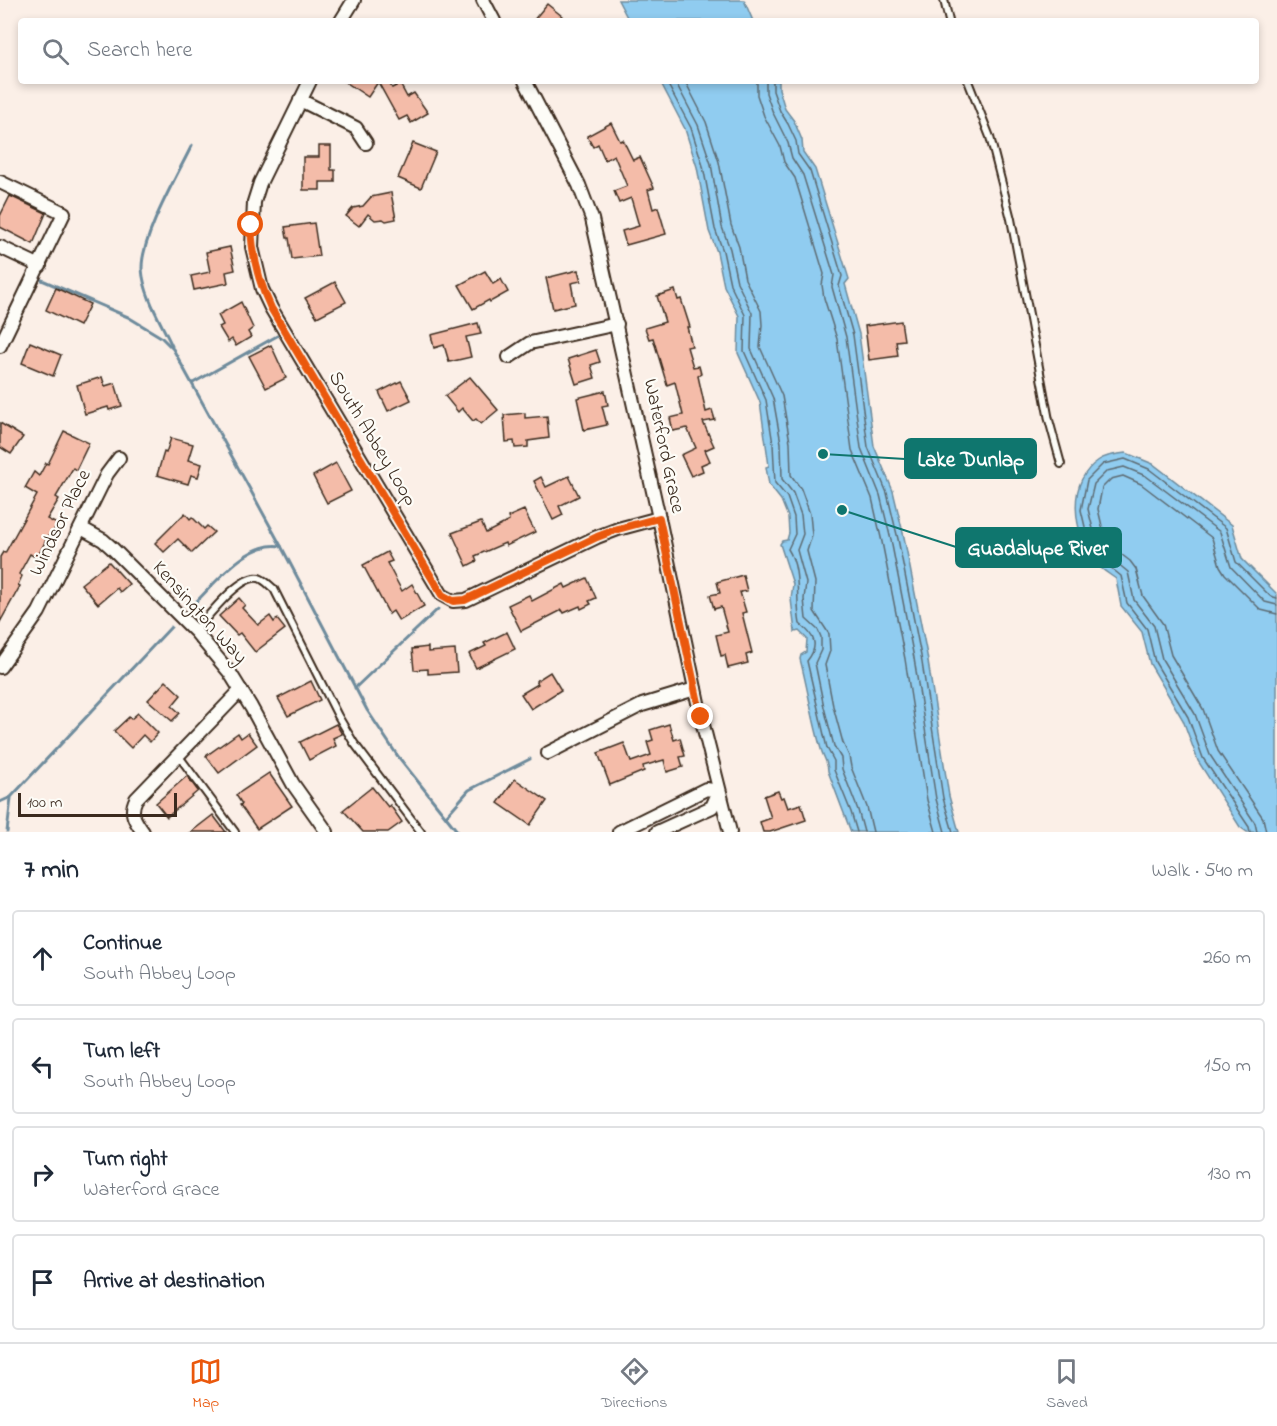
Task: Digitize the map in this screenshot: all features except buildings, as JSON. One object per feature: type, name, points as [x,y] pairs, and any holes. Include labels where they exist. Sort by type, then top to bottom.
[{"type":"street","points":[[343,18],[354,0]]},
{"type":"street","points":[[483,0],[492,18]]},
{"type":"street","name":"South Abbey Loop","points":[[308,84],[254,202],[252,248],[256,270],[271,308],[442,595],[453,601],[465,600],[597,537],[659,518]]},
{"type":"street","name":"Waterford Grace","points":[[527,84],[586,201],[592,219],[617,324],[695,689],[730,832]]},
{"type":"street","points":[[300,100],[348,122],[356,128],[366,143]]},
{"type":"street","points":[[0,182],[64,213],[0,346]]},
{"type":"street","points":[[0,248],[40,266]]},
{"type":"street","points":[[509,357],[531,343],[617,324]]},
{"type":"street","name":"Windsor Place","points":[[0,667],[39,612],[107,474],[119,458]]},
{"type":"street","name":"Kensington Way","points":[[81,528],[112,548],[195,631],[241,690],[293,784],[327,832]]},
{"type":"street","points":[[548,753],[642,705],[695,689]]},
{"type":"street","points":[[143,832],[134,819],[132,810],[136,799],[241,690]]},
{"type":"street","points":[[619,832],[706,789],[719,791],[712,807],[657,832]]},
{"type":"lane","points":[[944,0],[948,18]]},
{"type":"lane","points":[[969,84],[990,136],[1011,219],[1049,420],[1061,464]]},
{"type":"lane","points":[[195,631],[243,581],[259,578],[267,583],[274,590],[354,743],[421,832]]},
{"type":"lane","points":[[178,755],[236,832]]},
{"type":"water","points":[[618,0],[744,0],[752,18],[627,18]]},
{"type":"water","points":[[662,84],[779,84],[785,109],[794,121],[802,140],[803,152],[815,169],[849,279],[845,284],[859,334],[874,446],[893,491],[904,537],[927,655],[949,796],[959,832],[851,832],[821,749],[800,659],[801,655],[806,652],[807,639],[799,631],[795,632],[791,599],[793,584],[780,544],[787,540],[788,517],[781,500],[769,485],[766,467],[769,466],[760,402],[738,353],[739,316],[724,286],[717,252],[709,231],[697,167],[685,129]]},
{"type":"water","points":[[1126,453],[1153,464],[1232,525],[1242,559],[1277,594],[1277,832],[1247,832],[1240,827],[1198,761],[1183,720],[1150,664],[1142,632],[1121,606],[1116,579],[1094,561],[1087,549],[1076,508],[1081,481],[1088,470],[1099,460]]},
{"type":"waterway","points":[[172,346],[146,289],[142,269],[143,256],[153,224],[192,145]]},
{"type":"waterway","points":[[42,280],[128,317],[161,337],[173,349],[281,546],[367,710],[397,755],[458,832]]},
{"type":"waterway","points":[[193,383],[277,336]]},
{"type":"waterway","points":[[191,607],[243,557],[268,546],[281,546]]},
{"type":"waterway","points":[[355,688],[438,609]]},
{"type":"waterway","points":[[0,802],[11,797],[171,627]]},
{"type":"waterway","points":[[446,816],[469,790],[530,759]]},
{"type":"waterway","points":[[7,832],[11,798]]},
{"type":"place","name":"Lake Dunlap","points":[[823,454]]},
{"type":"place","name":"Guadalupe River","points":[[842,510]]},
{"type":"route","points":[[251,225],[256,270],[271,308],[442,595],[448,600],[458,602],[465,600],[597,537],[659,518],[701,717]]}]
